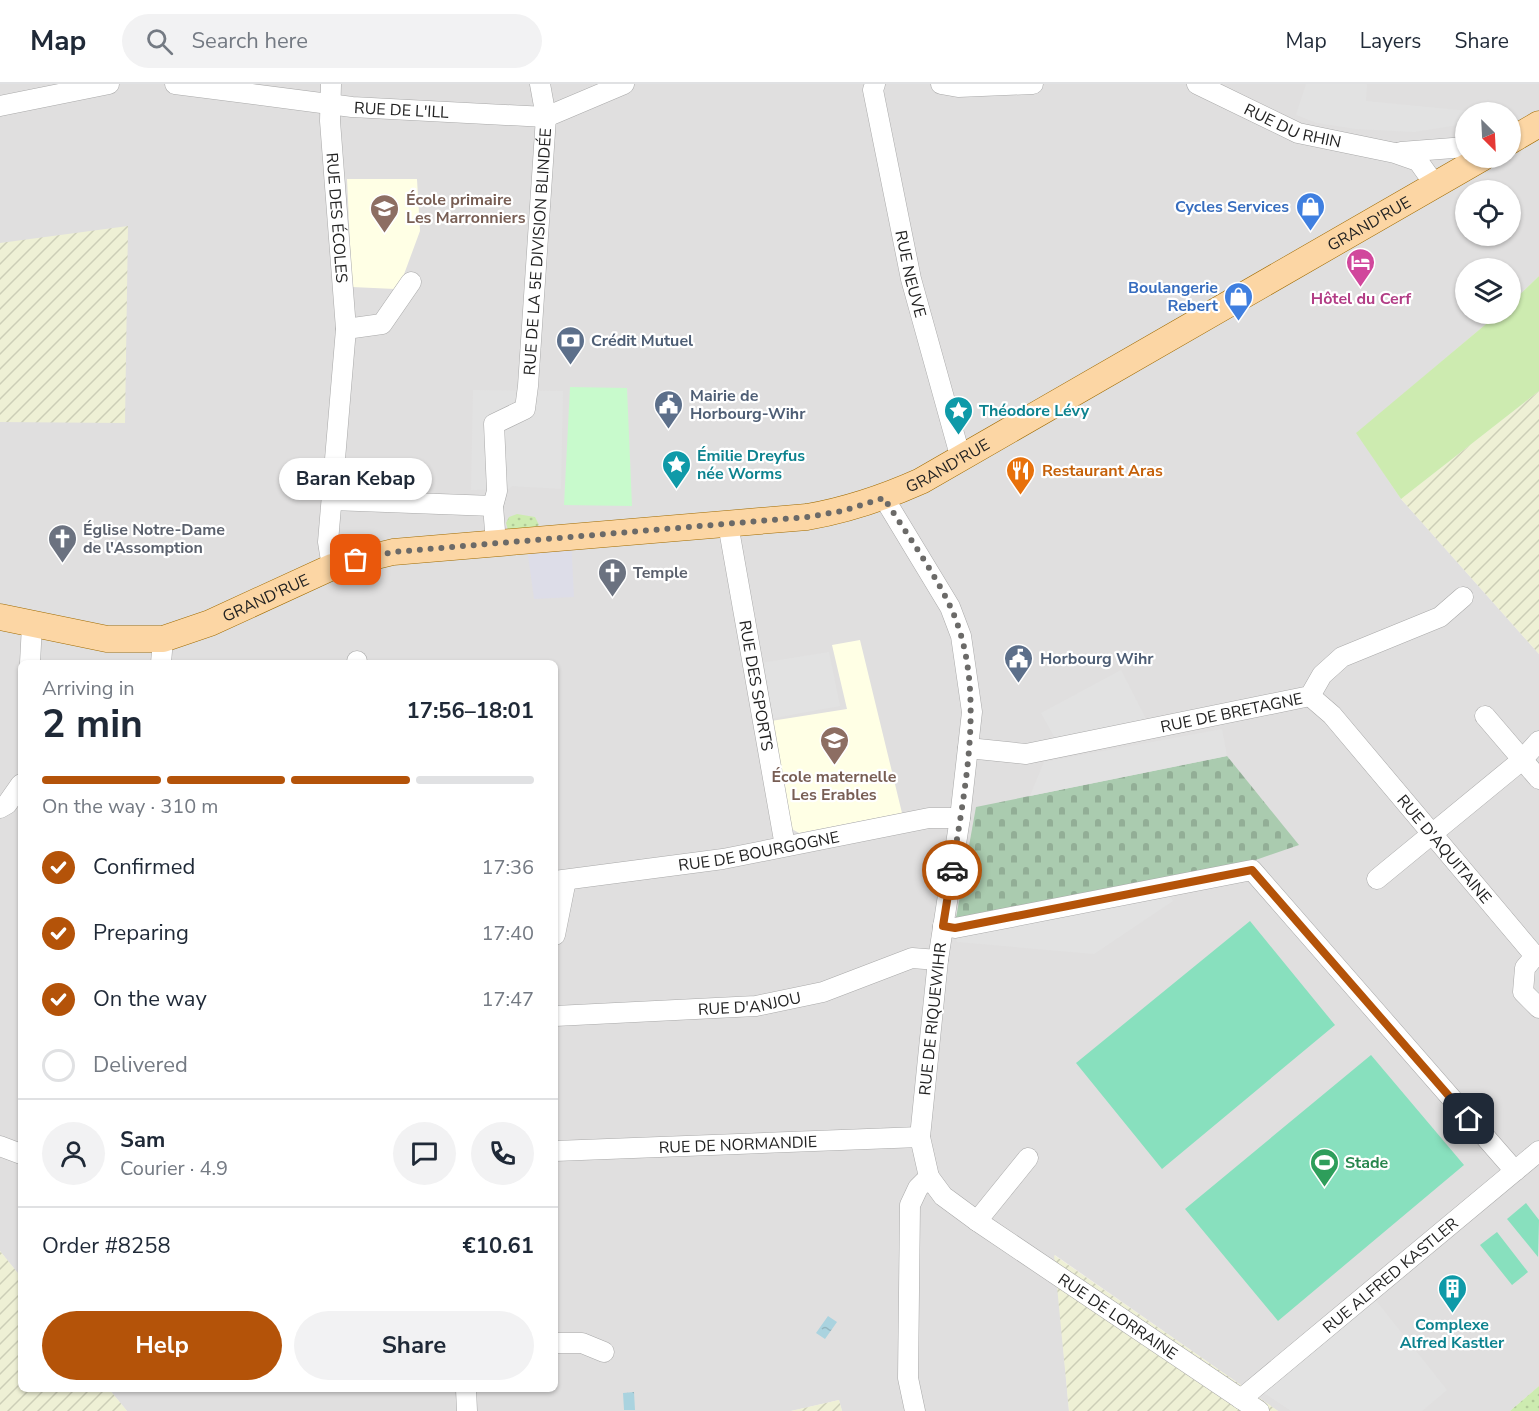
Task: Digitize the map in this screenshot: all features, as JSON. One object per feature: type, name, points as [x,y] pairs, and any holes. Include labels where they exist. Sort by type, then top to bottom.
[{"type":"main road","points":[[1521,135],[1539,124]]},
{"type":"main road","name":"GRAND'RUE","points":[[0,617],[162,651],[210,623],[332,567],[393,552],[807,517],[842,511],[884,498],[961,459],[1464,168]]},
{"type":"street","points":[[0,106],[109,84]]},
{"type":"street","name":"RUE DE L'ILL","points":[[175,84],[330,104],[546,117],[624,84]]},
{"type":"street","name":"RUE DES ÉCOLES","points":[[331,84],[330,104],[346,329],[328,542],[332,567]]},
{"type":"street","name":"RUE DE LA 5E DIVISION BLINDÉE","points":[[495,499],[494,424],[525,409],[528,386],[546,117],[540,84]]},
{"type":"street","name":"RUE NEUVE","points":[[874,84],[873,90],[911,279],[961,459]]},
{"type":"street","points":[[941,84],[1033,84]]},
{"type":"street","name":"RUE DU RHIN","points":[[1197,84],[1298,133],[1418,160],[1443,180]]},
{"type":"street","name":"RUE DU RHIN","points":[[1395,153],[1455,148]]},
{"type":"street","points":[[1417,150],[1439,154],[1443,180]]},
{"type":"street","points":[[346,329],[382,324],[411,282]]},
{"type":"street","name":"RUE DE RIQUEWIHR","points":[[884,498],[950,607],[961,636],[972,712],[960,818],[938,960],[920,1137],[929,1177]]},
{"type":"street","points":[[332,501],[495,499],[496,543]]},
{"type":"street","name":"RUE DES SPORTS","points":[[728,524],[785,846]]},
{"type":"street","name":"RUE DE BRETAGNE","points":[[968,747],[1026,754],[1310,696],[1322,675],[1342,657],[1440,616],[1463,597]]},
{"type":"street","points":[[30,660],[32,625]]},
{"type":"street","name":"RUE D'AQUITAINE","points":[[1310,696],[1332,715],[1537,954],[1525,968],[1523,992],[1539,1008]]},
{"type":"street","points":[[1485,716],[1539,779]]},
{"type":"street","points":[[1377,879],[1522,760],[1539,741]]},
{"type":"street","points":[[0,808],[7,804],[18,788]]},
{"type":"street","name":"RUE DE BOURGOGNE","points":[[560,880],[723,859],[929,818],[960,818]]},
{"type":"street","points":[[943,926],[955,928],[1252,870],[1515,1171]]},
{"type":"street","points":[[558,902],[560,880]]},
{"type":"street","name":"RUE D'ANJOU","points":[[558,1016],[756,1006],[823,992],[912,958],[938,960]]},
{"type":"street","name":"RUE DE NORMANDIE","points":[[558,1151],[920,1137]]},
{"type":"street","points":[[0,1146],[18,1153]]},
{"type":"street","name":"RUE ALFRED KASTLER","points":[[1241,1399],[1539,1151]]},
{"type":"street","points":[[976,1221],[1028,1158]]},
{"type":"street","points":[[915,1411],[908,1378],[910,1204],[918,1188],[929,1177]]},
{"type":"street","name":"RUE DE LORRAINE","points":[[929,1177],[943,1196],[976,1221],[1259,1411]]},
{"type":"street","points":[[558,1343],[582,1343],[604,1352]]},
{"type":"street","points":[[466,1392],[467,1411]]},
{"type":"shaded area","points":[[0,84],[1539,84],[1539,276],[1521,293],[1521,258],[1455,258],[1455,324],[1486,324],[1357,433],[1401,499],[1539,654],[1539,1386],[1510,1411],[1278,1411],[1055,1255],[1069,1411],[842,1411],[839,1400],[791,1411],[127,1411],[111,1392],[558,1392],[558,660],[18,660],[18,1273],[0,1251]]},
{"type":"shaded area","points":[[1306,84],[1367,84],[1366,101],[1455,110],[1455,126],[1414,132],[1356,129],[1317,123],[1296,115]]},
{"type":"shaded area","name":"École primaire Les Marronniers","points":[[347,179],[417,179],[420,231],[403,277],[395,289],[352,287]]},
{"type":"shaded area","points":[[128,226],[125,423],[0,422],[0,243]]},
{"type":"shaded area","points":[[473,390],[563,391],[561,489],[512,486],[509,489],[471,490]]},
{"type":"shaded area","points":[[1539,391],[1539,654],[1401,499]]},
{"type":"shaded area","points":[[571,537],[574,597],[534,599],[526,541]]},
{"type":"shaded area","name":"École maternelle Les Erables","points":[[860,640],[902,813],[799,833],[792,829],[784,802],[771,721],[847,709],[832,645]]},
{"type":"shaded area","points":[[829,652],[840,706],[769,719],[760,663]]},
{"type":"shaded area","points":[[1121,670],[1146,719],[1056,740],[1041,713]]},
{"type":"shaded area","points":[[1222,729],[1227,756],[1030,796],[1044,762]]},
{"type":"shaded area","points":[[1168,892],[1173,901],[1094,954],[957,942],[955,935]]},
{"type":"shaded area","points":[[0,1251],[18,1273],[18,1392],[111,1392],[127,1411],[0,1411]]},
{"type":"shaded area","points":[[1054,1255],[1278,1411],[1069,1411]]},
{"type":"shaded area","points":[[1374,1298],[1447,1390],[1422,1411],[1291,1411],[1261,1391]]},
{"type":"shaded area","points":[[839,1400],[842,1411],[791,1411]]},
{"type":"green space","points":[[1539,276],[1539,391],[1401,499],[1356,433],[1486,324],[1521,324],[1521,293]]},
{"type":"green space","points":[[570,387],[627,388],[632,506],[564,505]]},
{"type":"green space","points":[[517,514],[535,517],[539,525],[532,529],[508,530],[506,523],[509,517]]},
{"type":"green space","points":[[1227,756],[1299,845],[1247,863],[956,918],[976,807]]},
{"type":"green space","points":[[1250,921],[1335,1025],[1162,1169],[1076,1063]]},
{"type":"green space","name":"Stade","points":[[1371,1055],[1464,1165],[1278,1321],[1185,1209]]},
{"type":"green space","points":[[1526,1203],[1539,1220],[1538,1257],[1507,1219]]},
{"type":"green space","points":[[1497,1232],[1528,1272],[1512,1285],[1480,1245]]},
{"type":"green space","points":[[1539,1386],[1539,1411],[1510,1411]]},
{"type":"water","points":[[828,1316],[837,1322],[825,1339],[816,1333]]},
{"type":"water","points":[[634,1392],[635,1410],[624,1410],[623,1393]]},
{"type":"way so far","points":[[356,560],[393,552],[807,517],[842,511],[884,498],[950,607],[961,636],[972,712],[952,870]]},
{"type":"place","name":"Cycles Services","points":[[1310,232]]},
{"type":"place","name":"École primaire Les Marronniers","points":[[385,234]]},
{"type":"place","name":"Hôtel du Cerf","points":[[1361,288]]},
{"type":"place","name":"Boulangerie Rebert","points":[[1239,322]]},
{"type":"place","name":"Crédit Mutuel","points":[[570,366]]},
{"type":"place","name":"Mairie de Horbourg-Wihr","points":[[669,430]]},
{"type":"place","name":"Théodore Lévy","points":[[958,436]]},
{"type":"place","name":"Émilie Dreyfus née Worms","points":[[676,490]]},
{"type":"place","name":"Restaurant Aras","points":[[1021,496]]},
{"type":"place","name":"Baran Kebap","points":[[356,560]]},
{"type":"place","name":"Église Notre-Dame de l'Assomption","points":[[62,564]]},
{"type":"place","name":"Temple","points":[[612,598]]},
{"type":"place","name":"Horbourg Wihr","points":[[1019,684]]},
{"type":"place","name":"École maternelle Les Erables","points":[[834,766]]},
{"type":"place","name":"Stade","points":[[1324,1188]]},
{"type":"place","name":"Complexe Alfred Kastler","points":[[1452,1314]]},
{"type":"route","points":[[952,870],[943,926],[955,928],[1252,870],[1469,1119]]}]
